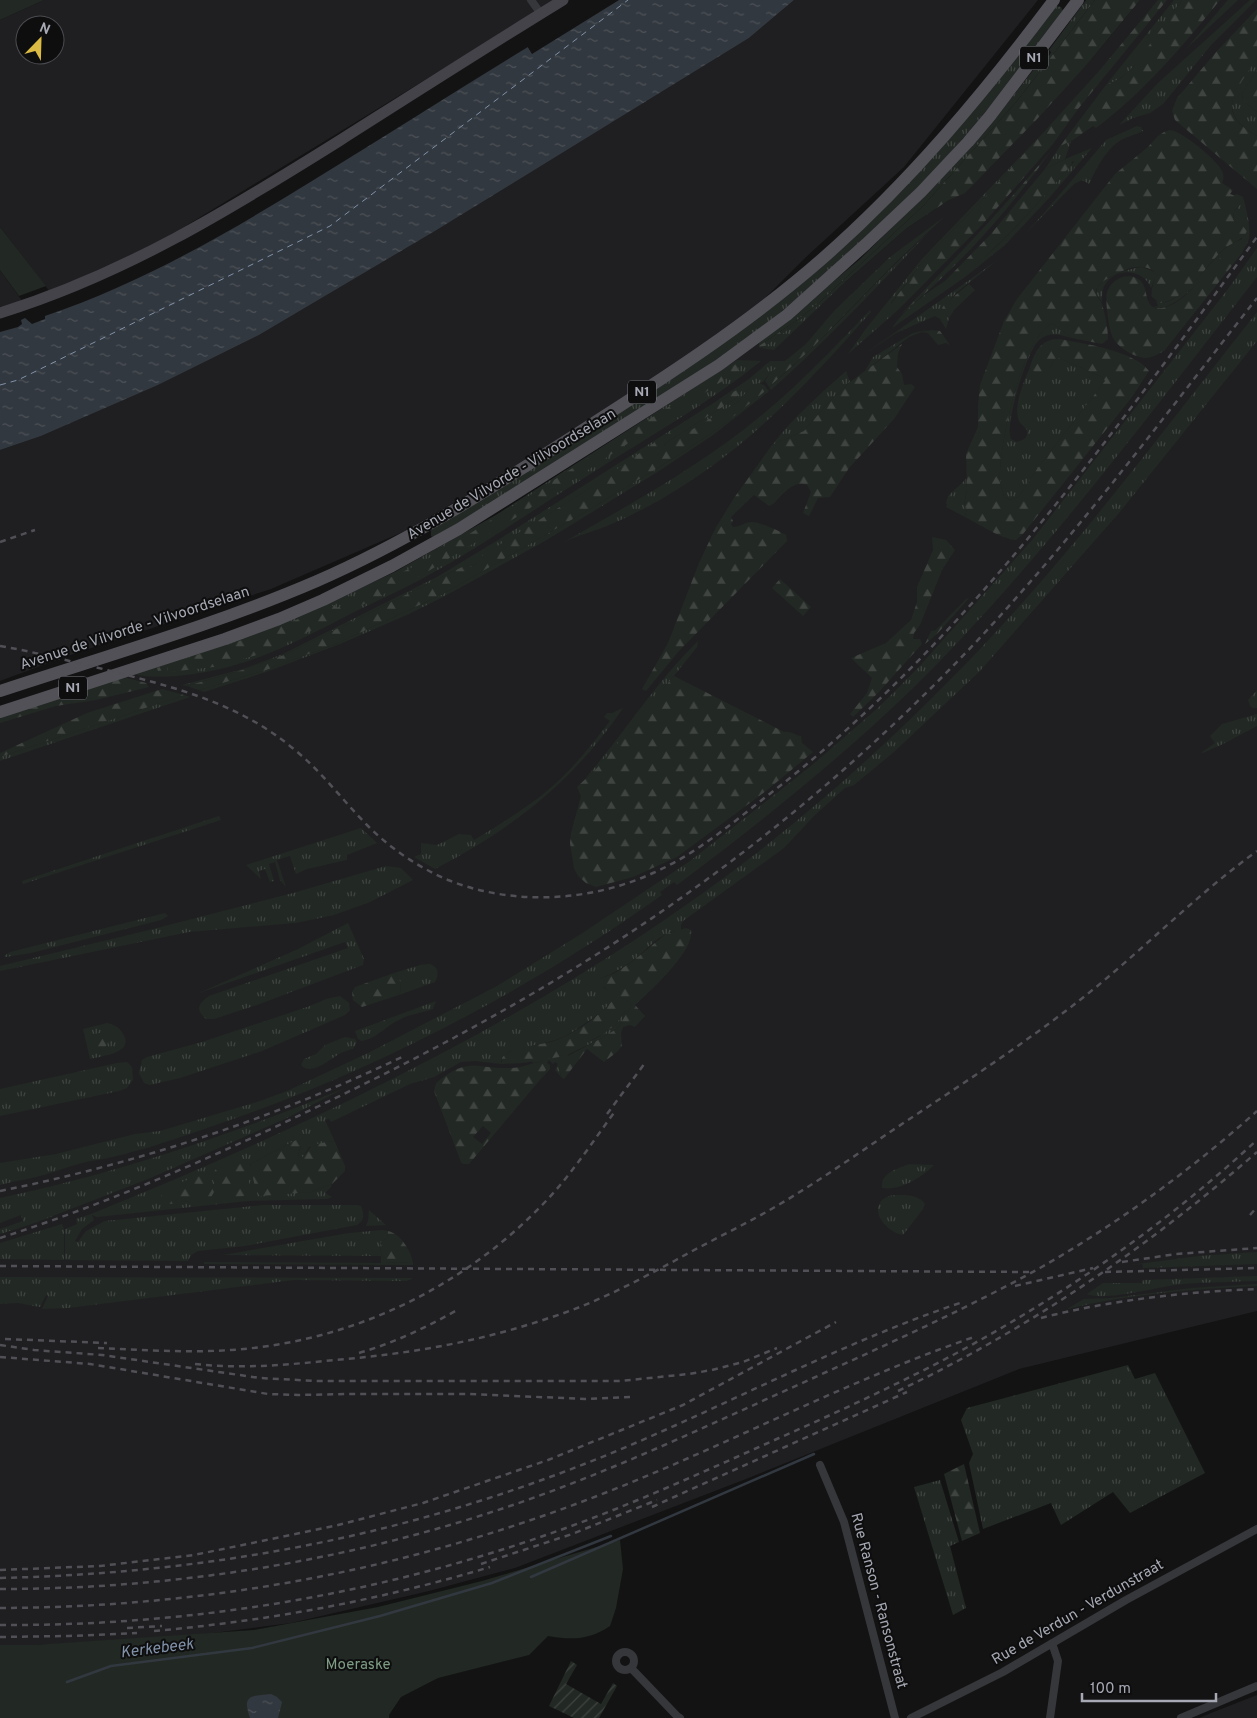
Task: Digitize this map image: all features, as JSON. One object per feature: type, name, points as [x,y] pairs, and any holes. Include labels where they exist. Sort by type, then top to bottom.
[{"type":"main road","points":[[0,313],[70,288],[110,271],[188,233],[281,177],[563,0]]},
{"type":"main road","name":"Avenue de Vilvorde - Vilvoordselaan","points":[[0,691],[246,610],[344,569],[471,501],[661,380],[772,301],[823,259],[874,211],[948,134],[981,95],[1054,0]]},
{"type":"main road","name":"Avenue de Vilvorde - Vilvoordselaan","points":[[0,712],[225,639],[332,596],[425,549],[473,521],[719,366],[787,315],[921,192],[990,116],[1078,0]]},
{"type":"street","points":[[531,0],[541,14]]},
{"type":"street","name":"Rue Ranson - Ransonstraat","points":[[820,1465],[844,1522],[895,1718]]},
{"type":"street","name":"Rue de Verdun - Verdunstraat","points":[[911,1718],[1003,1672],[1135,1595],[1257,1529]]},
{"type":"street","points":[[1050,1718],[1058,1661],[1052,1643]]},
{"type":"street","points":[[631,1668],[680,1718]]},
{"type":"street","points":[[1181,1718],[1257,1686]]},
{"type":"shaded area","points":[[44,0],[556,0],[161,241],[50,292],[0,227],[0,20]]},
{"type":"shaded area","points":[[794,0],[1038,0],[904,167],[805,258],[747,316],[534,456],[405,531],[271,589],[73,654],[0,681],[0,450],[41,436],[158,385],[259,335],[435,231],[749,38]]},
{"type":"shaded area","points":[[1140,0],[1257,0],[1257,1311],[1019,1369],[746,1479],[515,1568],[429,1591],[291,1623],[167,1639],[0,1645],[0,717],[321,607],[395,572],[496,515],[700,385],[759,343],[759,346],[812,311],[907,228],[949,200],[1089,62]]},
{"type":"shaded area","points":[[0,270],[23,302],[0,311]]},
{"type":"shaded area","points":[[1257,1695],[1257,1718],[1199,1718],[1211,1713]]},
{"type":"green space","points":[[0,0],[44,0],[0,20]]},
{"type":"green space","points":[[1086,0],[1095,0],[1017,101],[923,206],[821,301],[759,346],[759,343],[859,260],[923,197],[1012,97],[1046,54],[1049,56],[1051,52],[1049,50]]},
{"type":"green space","points":[[1095,0],[1140,0],[1089,62],[965,193],[949,200],[907,228],[812,311],[767,345],[760,348],[759,346],[821,301],[923,206],[1017,101]]},
{"type":"green space","points":[[1158,0],[1167,0],[1078,109],[1053,144],[1013,190],[980,227],[898,310],[891,304],[923,261],[984,198],[1099,71]]},
{"type":"green space","points":[[1174,0],[1182,0],[1148,49],[1128,72],[1106,85]]},
{"type":"green space","points":[[1182,0],[1220,0],[1147,84],[1096,128],[1093,126],[1073,140],[1060,146],[1106,85],[1121,78],[1134,66]]},
{"type":"green space","points":[[1228,0],[1238,0],[1186,49]]},
{"type":"green space","points":[[1250,0],[1256,0],[1212,44],[1163,104],[1150,113],[1119,125],[1158,83]]},
{"type":"green space","points":[[1056,6],[1061,7],[1063,11],[1004,90],[947,157],[887,219],[779,314],[712,364],[511,493],[433,537],[431,536],[431,530],[825,262]]},
{"type":"green space","points":[[1257,9],[1257,56],[1233,98],[1232,106],[1233,114],[1237,121],[1257,136],[1257,189],[1175,120],[1172,111],[1177,98],[1217,51]]},
{"type":"green space","points":[[1257,57],[1257,70],[1243,92],[1242,100],[1257,112],[1257,136],[1244,127],[1236,118],[1232,108],[1237,89]]},
{"type":"green space","points":[[1257,70],[1257,112],[1242,100],[1243,92]]},
{"type":"green space","points":[[1137,126],[1141,127],[1143,131],[1116,144],[1106,154],[1089,184],[1082,180],[1074,184],[1026,233],[1106,140]]},
{"type":"green space","points":[[1170,130],[1182,135],[1207,153],[1219,166],[1223,174],[1222,183],[1233,190],[1230,194],[1241,198],[1240,205],[1234,211],[1233,219],[1247,231],[1243,237],[1223,250],[1187,289],[1170,300],[1160,303],[1152,297],[1155,272],[1148,268],[1137,267],[1129,269],[1112,276],[1098,286],[1096,294],[1103,308],[1108,339],[1102,344],[1072,338],[1052,323],[1041,333],[1021,372],[1007,421],[1000,466],[1000,482],[1004,497],[1010,500],[1019,497],[1037,469],[1105,381],[1102,377],[1059,358],[1053,361],[1050,369],[1045,374],[1031,370],[1030,367],[1034,356],[1043,344],[1059,339],[1107,349],[1132,358],[1149,371],[1132,397],[1023,534],[1016,540],[1004,537],[965,517],[967,508],[964,506],[967,489],[966,454],[978,427],[980,385],[1004,321],[1017,299],[1115,174],[1148,147],[1158,136]]},
{"type":"green space","points":[[1041,135],[923,261],[891,303],[898,310],[848,354],[922,259]]},
{"type":"green space","points":[[1071,141],[1065,159],[1045,169],[1060,146]]},
{"type":"green space","points":[[1092,148],[1005,245],[965,277],[892,328],[903,314],[923,296],[945,281],[964,272],[998,245],[1074,162],[1071,163],[1065,159]]},
{"type":"green space","points":[[1050,152],[1017,196],[981,238],[942,278],[900,315],[977,235]]},
{"type":"green space","points":[[1065,159],[1070,160],[1072,164],[1011,232],[973,267],[957,277],[945,281],[990,235],[1045,169]]},
{"type":"green space","points":[[1237,194],[1243,197],[1249,223],[1249,238],[1244,249],[1245,246],[1235,246],[1196,285],[1174,303],[1163,307],[1153,307],[1158,306],[1156,301],[1164,302],[1182,293],[1222,251],[1242,239],[1239,225],[1233,219],[1234,211],[1238,208],[1235,196],[1232,196]]},
{"type":"green space","points":[[944,217],[896,262],[812,348],[769,387],[765,381],[769,374],[806,344],[834,311],[890,257]]},
{"type":"green space","points":[[0,227],[46,286],[19,296],[0,270]]},
{"type":"green space","points":[[927,234],[831,333],[771,390],[769,387],[810,350]]},
{"type":"green space","points":[[1240,243],[1245,246],[1242,253],[1164,351],[1146,358],[1136,356],[1126,351],[1114,340],[1109,326],[1106,298],[1109,288],[1117,279],[1125,276],[1137,278],[1143,284],[1148,301],[1153,307],[1162,308],[1173,305],[1192,289],[1220,258]]},
{"type":"green space","points":[[1257,248],[1257,277],[1104,473],[983,615],[912,689],[852,744],[758,823],[677,885],[674,882],[660,892],[662,895],[555,966],[500,998],[386,1057],[267,1107],[164,1143],[0,1185],[0,1163],[56,1154],[135,1134],[160,1131],[287,1091],[368,1053],[497,986],[581,934],[690,861],[811,766],[879,707],[917,669],[1033,539],[1228,289]]},
{"type":"green space","points":[[999,259],[956,293],[943,308],[949,318],[946,329],[940,319],[935,316],[896,333],[866,353]]},
{"type":"green space","points":[[1142,267],[1155,272],[1156,276],[1151,288],[1143,277],[1137,274],[1130,272],[1119,273]]},
{"type":"green space","points":[[1116,275],[1106,283],[1103,289],[1102,302],[1096,295],[1097,287]]},
{"type":"green space","points":[[847,280],[774,350],[760,348],[790,328]]},
{"type":"green space","points":[[969,284],[975,290],[954,310],[949,318],[942,308]]},
{"type":"green space","points":[[870,310],[871,312],[850,336],[782,406],[759,428],[708,469],[672,493],[636,513],[564,542],[664,484],[735,437],[801,380]]},
{"type":"green space","points":[[1257,312],[1257,341],[1119,513],[980,671],[895,751],[854,785],[845,788],[815,815],[784,848],[683,921],[681,931],[674,931],[661,937],[631,962],[599,979],[604,988],[630,1002],[631,1006],[618,1028],[569,1054],[559,1067],[561,1077],[555,1070],[558,1064],[555,1062],[553,1064],[549,1060],[547,1063],[550,1065],[550,1069],[539,1081],[547,1068],[542,1061],[533,1063],[532,1060],[559,1057],[572,1048],[597,1038],[615,1025],[626,1010],[612,1001],[603,1011],[571,1033],[556,1040],[508,1052],[501,1061],[502,1064],[475,1061],[461,1062],[434,1077],[410,1084],[331,1122],[329,1119],[325,1120],[335,1142],[331,1141],[309,1147],[301,1158],[298,1155],[301,1146],[296,1140],[250,1165],[260,1195],[311,1192],[332,1184],[325,1193],[332,1197],[327,1199],[248,1201],[97,1217],[92,1215],[94,1220],[82,1229],[75,1241],[78,1242],[86,1231],[105,1221],[264,1205],[357,1205],[361,1206],[363,1219],[357,1225],[245,1246],[198,1251],[191,1255],[188,1261],[65,1260],[65,1229],[77,1224],[76,1219],[179,1178],[266,1139],[352,1099],[437,1056],[521,1010],[602,961],[681,908],[758,852],[809,811],[883,745],[995,633],[1073,544]]},
{"type":"green space","points":[[1052,323],[1072,338],[1055,334],[1047,335],[1039,340],[1034,347],[1018,388],[1011,419],[1011,439],[1017,442],[1024,439],[1027,435],[1027,430],[1019,421],[1017,406],[1030,367],[1031,370],[1050,369],[1053,361],[1059,358],[1102,377],[1105,381],[1037,469],[1019,497],[1010,500],[1004,497],[1000,482],[1000,466],[1007,421],[1021,372],[1031,350],[1041,333]]},
{"type":"green space","points":[[927,330],[909,337],[865,371],[873,357],[913,333]]},
{"type":"green space","points":[[940,331],[950,345],[946,343],[938,345],[928,333],[921,332]]},
{"type":"green space","points":[[902,344],[898,353],[897,367],[902,374],[904,385],[911,384],[915,387],[894,419],[849,468],[830,497],[818,498],[809,516],[803,513],[811,492],[807,485],[797,484],[792,486],[769,506],[754,495],[731,517],[733,527],[749,522],[759,523],[786,535],[787,541],[679,651],[646,691],[642,689],[668,643],[699,563],[715,529],[734,498],[772,445],[804,431],[829,402],[850,382]]},
{"type":"green space","points":[[737,360],[761,361],[721,391],[678,419],[478,546],[408,586],[293,643],[252,660],[186,675],[160,677],[133,674],[321,607],[395,572],[496,515]]},
{"type":"green space","points":[[770,361],[786,361],[769,374],[763,382],[749,389],[739,401],[666,447],[664,444],[735,399],[738,389],[590,488],[481,557],[471,567],[462,567],[284,655],[242,670],[187,686],[182,685],[243,669],[283,654],[437,577],[712,404],[749,379]]},
{"type":"green space","points":[[736,364],[739,370],[515,518],[422,575],[260,654],[214,667],[168,672],[167,666],[163,667],[164,670],[158,671],[157,668],[254,636],[335,605],[336,608],[344,605],[350,599],[368,592],[379,583],[419,564],[463,538]]},
{"type":"green space","points":[[846,371],[850,382],[829,402],[804,431],[772,445],[798,415]]},
{"type":"green space","points":[[758,383],[764,385],[764,392],[719,428],[590,509],[443,594],[338,643],[266,670],[199,690],[187,686],[242,670],[284,655],[462,567],[471,567],[480,560],[480,557],[590,488],[654,443],[738,389],[742,390],[735,399],[664,444],[665,446],[739,401],[749,389]]},
{"type":"green space","points":[[764,385],[769,391],[713,435],[659,471],[545,541],[445,596],[340,644],[266,672],[204,692],[199,690],[266,670],[338,643],[443,594],[674,458],[719,428],[764,391]]},
{"type":"green space","points":[[966,478],[967,489],[964,505],[967,508],[965,517],[946,507],[946,503],[951,493]]},
{"type":"green space","points":[[932,537],[946,540],[955,550],[942,570],[920,625],[914,633],[913,639],[920,639],[922,644],[878,693],[853,717],[850,714],[867,693],[872,678],[851,658],[886,643],[911,620],[917,602],[917,587],[933,550]]},
{"type":"green space","points":[[780,579],[811,607],[803,616],[772,588]]},
{"type":"green space","points":[[969,598],[937,634],[925,644],[931,631],[936,630]]},
{"type":"green space","points":[[698,641],[697,647],[645,712],[597,768],[584,780],[653,692]]},
{"type":"green space","points":[[674,676],[784,732],[801,736],[802,743],[813,752],[766,791],[677,857],[633,877],[596,887],[586,883],[578,876],[574,868],[570,843],[581,796],[577,787],[597,768]]},
{"type":"green space","points":[[127,678],[146,683],[149,687],[96,700],[56,706],[0,723],[0,717]]},
{"type":"green space","points":[[162,689],[184,695],[0,757],[0,753],[87,713]]},
{"type":"green space","points":[[1257,690],[1257,708],[1253,708],[1248,700]]},
{"type":"green space","points":[[184,695],[190,697],[0,761],[0,757]]},
{"type":"green space","points":[[623,708],[584,758],[562,780],[540,801],[490,838],[435,869],[414,857],[421,854],[421,843],[437,845],[459,834],[471,835],[474,840],[526,807],[552,787],[579,760],[610,721],[604,717],[607,713]]},
{"type":"green space","points":[[1257,714],[1257,726],[1223,744],[1202,752],[1215,743],[1210,736],[1222,724]]},
{"type":"green space","points":[[219,816],[221,820],[23,884],[22,881]]},
{"type":"green space","points":[[361,828],[377,843],[347,855],[347,860],[307,869],[296,874],[290,856],[277,860],[286,887],[280,880],[275,862],[269,864],[274,881],[270,882],[265,869],[259,871],[261,879],[246,865]]},
{"type":"green space","points":[[386,866],[401,868],[413,880],[370,902],[334,915],[296,923],[189,932],[0,971],[0,966],[293,893]]},
{"type":"green space","points":[[165,913],[168,916],[161,920],[31,953],[4,956],[10,952]]},
{"type":"green space","points":[[348,923],[364,959],[363,965],[214,1019],[206,1019],[200,1012],[200,1004],[209,996],[348,948],[345,942],[199,993],[298,949]]},
{"type":"green space","points":[[686,928],[691,930],[686,949],[670,970],[635,1005],[645,1016],[635,1027],[630,1025],[623,1027],[621,1033],[622,1046],[617,1052],[604,1062],[587,1049],[564,1079],[561,1077],[559,1067],[564,1058],[618,1028],[631,1006],[630,1002],[611,993],[599,983],[599,979],[615,973],[633,961],[666,934]]},
{"type":"green space","points":[[429,964],[435,967],[437,971],[435,982],[399,995],[400,983],[394,973]]},
{"type":"green space","points":[[394,973],[400,983],[399,995],[362,1007],[353,1000],[352,992],[355,987]]},
{"type":"green space","points":[[340,996],[349,1003],[350,1010],[345,1015],[262,1051],[180,1078],[150,1085],[144,1083],[139,1073],[142,1060],[147,1057],[202,1042],[326,999]]},
{"type":"green space","points":[[436,1001],[433,1009],[403,1018],[367,1040],[361,1041],[358,1039],[355,1031]]},
{"type":"green space","points":[[612,1001],[624,1004],[626,1010],[615,1025],[603,1034],[559,1057],[523,1063],[502,1064],[502,1058],[512,1051],[557,1040],[587,1024]]},
{"type":"green space","points":[[107,1023],[120,1030],[126,1040],[125,1045],[109,1055],[90,1059],[83,1029]]},
{"type":"green space","points":[[100,1033],[106,1035],[108,1041],[106,1047],[100,1049],[94,1047],[92,1041],[94,1035]]},
{"type":"green space","points":[[345,1037],[355,1039],[357,1042],[353,1049],[341,1053],[315,1068],[305,1068],[301,1065],[304,1059],[316,1054],[325,1045]]},
{"type":"green space","points":[[542,1061],[546,1063],[547,1068],[539,1081],[469,1164],[463,1164],[434,1091],[436,1083],[456,1069],[464,1067],[515,1068]],"holes":[[[483,1126],[491,1133],[482,1144],[473,1137]]]},
{"type":"green space","points":[[127,1062],[132,1067],[133,1080],[127,1088],[0,1116],[0,1089]]},
{"type":"green space","points":[[345,1088],[285,1119],[148,1179],[35,1223],[0,1234],[0,1229],[23,1221],[21,1215],[0,1223],[0,1198],[88,1177],[175,1151],[261,1121]]},
{"type":"green space","points":[[296,1140],[302,1142],[298,1155],[301,1158],[312,1145],[331,1141],[335,1142],[345,1166],[345,1171],[332,1184],[311,1192],[260,1196],[256,1190],[250,1166],[252,1163]]},
{"type":"green space","points":[[234,1160],[243,1163],[250,1188],[244,1196],[226,1199],[220,1196],[211,1176],[216,1169]]},
{"type":"green space","points":[[909,1164],[934,1165],[911,1182],[896,1187],[882,1188],[886,1175]]},
{"type":"green space","points":[[198,1176],[208,1178],[214,1192],[210,1199],[169,1204],[164,1201],[161,1196],[163,1189]]},
{"type":"green space","points":[[901,1195],[917,1198],[925,1204],[903,1235],[896,1233],[884,1224],[878,1212],[882,1200],[889,1196]]},
{"type":"green space","points":[[369,1210],[386,1225],[366,1226]]},
{"type":"green space","points":[[62,1224],[64,1229],[64,1260],[0,1259],[0,1243]]},
{"type":"green space","points":[[388,1231],[387,1238],[380,1245],[384,1262],[413,1263],[413,1265],[204,1264],[204,1262],[381,1263],[381,1256],[223,1255],[349,1233]]},
{"type":"green space","points":[[388,1231],[401,1239],[405,1244],[413,1263],[384,1262],[380,1245],[387,1238]]},
{"type":"green space","points":[[1257,1252],[1257,1264],[1143,1268],[1142,1264],[1130,1265],[1199,1256]]},
{"type":"green space","points":[[1257,1276],[1257,1281],[1183,1284],[1106,1296],[1087,1294],[1103,1283],[1142,1283],[1143,1280]]},
{"type":"green space","points":[[0,1277],[412,1279],[406,1281],[294,1280],[68,1308],[42,1309],[48,1296],[46,1295],[40,1307],[18,1303],[0,1304]]},
{"type":"green space","points":[[1257,1284],[1257,1286],[1137,1296],[1067,1309],[1084,1299],[1111,1298],[1192,1288]]},
{"type":"green space","points":[[1128,1365],[1135,1379],[1155,1373],[1205,1473],[1130,1513],[1113,1492],[1061,1525],[1051,1503],[983,1529],[969,1463],[973,1454],[961,1420],[967,1408]]},
{"type":"green space","points":[[964,1464],[980,1533],[962,1541],[944,1474]]},
{"type":"green space","points":[[940,1480],[959,1542],[950,1546],[966,1608],[953,1615],[914,1487]]},
{"type":"green space","name":"Moeraske","points":[[620,1540],[623,1569],[616,1608],[610,1626],[595,1634],[580,1638],[548,1636],[529,1655],[438,1678],[401,1697],[389,1718],[0,1718],[0,1645],[33,1645],[254,1630],[378,1607],[482,1581]]},
{"type":"green space","points":[[571,1661],[577,1665],[566,1684],[601,1704],[613,1683],[617,1686],[599,1718],[574,1718],[549,1706]]},
{"type":"water","points":[[618,0],[794,0],[749,38],[435,231],[259,335],[158,385],[41,436],[0,450],[0,332],[18,327],[22,324],[21,320],[25,318],[32,324],[45,319],[45,316],[115,289],[215,239],[280,201],[528,47],[532,53]]},
{"type":"water","points":[[271,1694],[282,1702],[278,1718],[250,1718],[247,1705],[250,1698]]},
{"type":"pier","points":[[614,0],[619,0],[532,54],[526,44],[533,50]]},
{"type":"waterway","points":[[531,1577],[814,1454]]},
{"type":"waterway","name":"Kerkebeek","points":[[67,1682],[111,1666],[252,1648],[380,1616],[492,1583],[611,1536]]},
{"type":"ferry route","points":[[0,385],[18,380],[330,226],[628,0]]},
{"type":"railway","points":[[0,646],[155,682],[204,698],[251,720],[273,733],[305,759],[368,826],[386,842],[416,863],[448,880],[499,894],[525,897],[578,895],[629,883],[684,857],[726,828],[839,737],[907,673],[971,605],[1032,534],[1147,387],[1257,237]]},
{"type":"railway","points":[[0,1238],[81,1210],[202,1161],[424,1054],[527,997],[594,956],[642,925],[735,858],[824,786],[950,669],[1031,581],[1070,535],[1257,298]]},
{"type":"railway","points":[[0,542],[35,530]]},
{"type":"railway","points":[[195,1364],[230,1366],[282,1365],[443,1346],[522,1326],[566,1312],[614,1292],[784,1202],[989,1066],[1085,996],[1191,904],[1257,851]]},
{"type":"railway","points":[[0,1191],[103,1167],[205,1136],[305,1100],[402,1057]]},
{"type":"railway","points":[[607,1114],[645,1063]]},
{"type":"railway","points":[[98,1348],[198,1351],[231,1350],[275,1345],[319,1336],[361,1323],[402,1306],[441,1285],[478,1261],[513,1233],[545,1202],[564,1180],[616,1110]]},
{"type":"railway","points":[[0,1589],[129,1584],[257,1569],[383,1543],[445,1526],[507,1507],[584,1479],[698,1430],[898,1339],[1040,1268],[1125,1215],[1153,1195],[1257,1111]]},
{"type":"railway","points":[[0,1625],[70,1624],[210,1613],[279,1603],[347,1590],[415,1575],[482,1556],[549,1534],[636,1501],[888,1388],[994,1332],[1074,1283],[1112,1257],[1187,1201],[1257,1140]]},
{"type":"railway","points":[[898,1391],[994,1341],[1086,1284],[1173,1221],[1257,1152]]},
{"type":"railway","points":[[1250,1215],[1257,1207]]},
{"type":"railway","points":[[1122,1262],[1176,1254],[1257,1248]]},
{"type":"railway","points":[[0,1266],[1030,1272]]},
{"type":"railway","points":[[1015,1286],[1093,1268]]},
{"type":"railway","points":[[1105,1272],[1257,1268]]},
{"type":"railway","points":[[1041,1318],[1094,1306],[1148,1298],[1202,1292],[1257,1289]]},
{"type":"railway","points":[[0,1578],[78,1575],[230,1559],[378,1530],[451,1510],[597,1459],[868,1338],[960,1303]]},
{"type":"railway","points":[[359,1353],[410,1334],[459,1309]]},
{"type":"railway","points":[[0,1570],[100,1566],[194,1555],[334,1526],[423,1503],[548,1460],[683,1405],[836,1322]]},
{"type":"railway","points":[[0,1608],[81,1606],[160,1600],[238,1591],[316,1578],[392,1561],[468,1540],[620,1487],[884,1371],[974,1337]]},
{"type":"railway","points":[[5,1339],[107,1343]]},
{"type":"railway","points":[[0,1345],[34,1350],[102,1355],[260,1378],[316,1381],[620,1381],[712,1370],[743,1362],[777,1348]]},
{"type":"railway","points":[[0,1357],[90,1364],[268,1394],[470,1394],[585,1399],[630,1397]]},
{"type":"railway","points":[[652,1507],[907,1392]]},
{"type":"railway","points":[[481,1564],[572,1534],[657,1500]]},
{"type":"railway","points":[[154,1631],[197,1627],[324,1608],[407,1590],[490,1567]]},
{"type":"railway","points":[[127,1628],[162,1626]]},
{"type":"railway","points":[[0,1637],[137,1633]]}]
